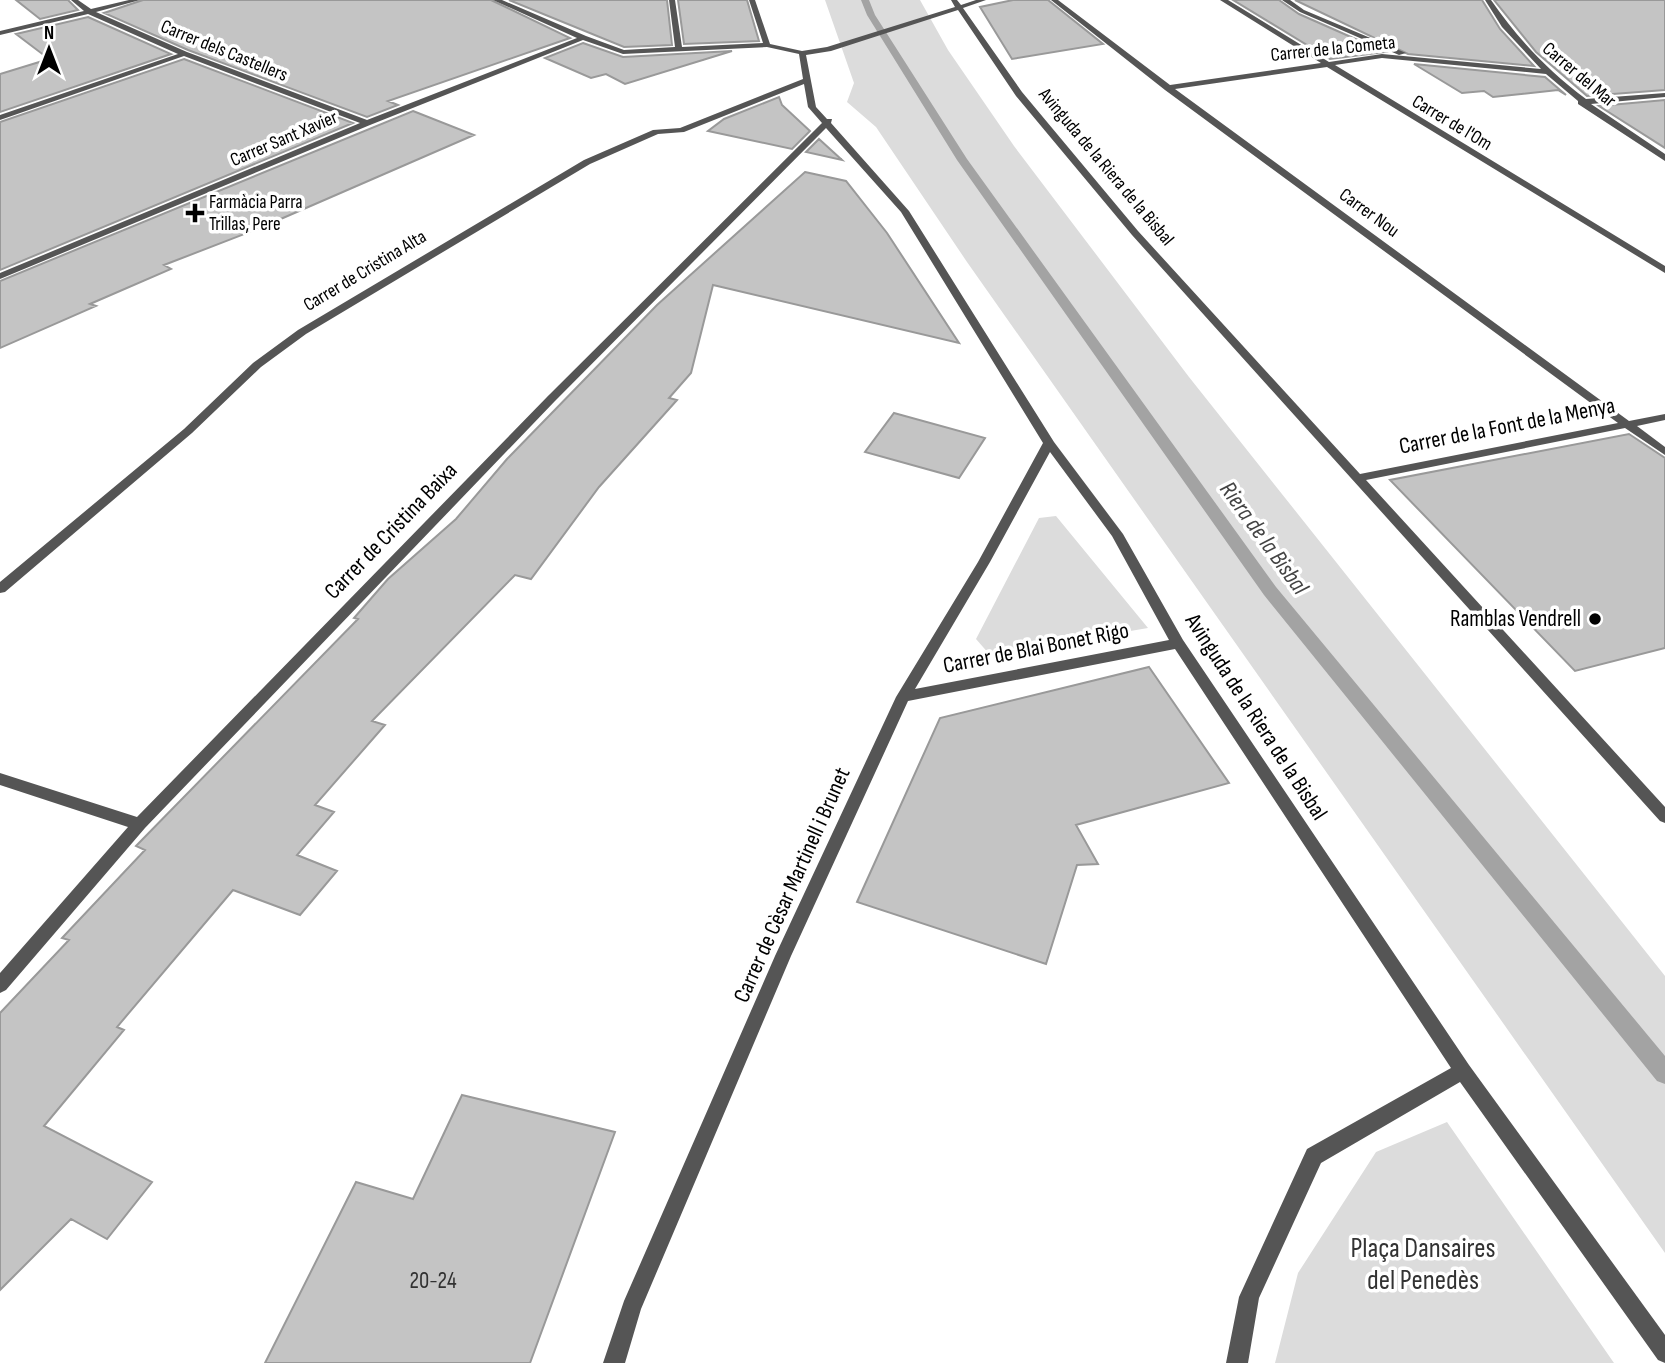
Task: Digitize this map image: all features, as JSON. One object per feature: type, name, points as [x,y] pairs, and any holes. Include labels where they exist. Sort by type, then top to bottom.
[{"type":"street","name":"Carrer dels Castellers","points":[[74,0],[90,12],[184,54],[367,123]]},
{"type":"street","points":[[0,33],[137,0]]},
{"type":"street","points":[[496,0],[583,38],[623,52],[766,45],[802,53],[828,49],[947,12],[958,4],[983,0]]},
{"type":"street","points":[[673,0],[679,49]]},
{"type":"street","points":[[752,0],[766,45]]},
{"type":"street","name":"Carrer Nou","points":[[1054,0],[1168,88],[1665,452]]},
{"type":"street","name":"Carrer de l'Om","points":[[1223,0],[1323,64],[1665,270]]},
{"type":"street","points":[[1285,0],[1302,11],[1413,58]]},
{"type":"street","name":"Carrer del Mar","points":[[1488,0],[1501,22],[1545,72],[1581,102],[1665,158]]},
{"type":"street","name":"Avinguda de la Riera de la Bisbal","points":[[958,4],[1019,94],[1135,233],[1665,817]]},
{"type":"street","name":"Carrer Sant Xavier","points":[[0,276],[367,123],[583,38]]},
{"type":"street","points":[[802,53],[808,80]]},
{"type":"street","points":[[0,118],[184,54]]},
{"type":"street","name":"Carrer de la Cometa","points":[[1168,88],[1382,56],[1545,72]]},
{"type":"street","name":"Avinguda de la Riera de la Bisbal","points":[[808,80],[812,107],[829,121],[905,211],[1049,443],[1117,534],[1178,643],[1463,1071],[1665,1353]]},
{"type":"street","name":"Carrer de Cristina Alta","points":[[0,589],[188,430],[257,365],[302,331],[587,162],[656,132],[681,130],[808,80]]},
{"type":"street","points":[[1581,102],[1665,95]]},
{"type":"street","name":"Carrer de Cristina Baixa","points":[[0,985],[140,824],[541,408],[829,121]]},
{"type":"street","name":"Carrer de la Font de la Menya","points":[[1357,478],[1665,417]]},
{"type":"street","name":"Carrer de Cèsar Martinell i Brunet","points":[[614,1363],[631,1308],[783,956],[903,697],[984,562],[1049,443]]},
{"type":"street","name":"Carrer de Blai Bonet Rigo","points":[[903,697],[1178,643]]},
{"type":"street","points":[[0,779],[140,824]]},
{"type":"street","points":[[1237,1363],[1249,1297],[1314,1156],[1463,1071]]},
{"type":"green space","points":[[825,0],[920,0],[948,50],[1014,146],[1189,377],[1665,976],[1665,1253],[967,262],[876,127],[847,102],[854,83]]},
{"type":"green space","points":[[1056,516],[1148,628],[990,655],[976,639],[1039,518]]},
{"type":"green space","name":"Plaça Dansaires del Penedès","points":[[1447,1122],[1614,1363],[1275,1363],[1298,1273],[1376,1152]]},
{"type":"building","points":[[16,0],[68,0],[78,10],[40,19]]},
{"type":"building","points":[[143,0],[491,0],[570,38],[388,101],[398,105],[367,117],[188,50],[104,13]]},
{"type":"building","points":[[509,0],[667,0],[672,45],[624,47]]},
{"type":"building","points":[[678,0],[747,0],[759,41],[684,44]]},
{"type":"building","points":[[1013,0],[1048,0],[1103,44],[1012,59],[980,7]]},
{"type":"building","points":[[1233,0],[1279,0],[1299,14],[1385,52],[1330,59]]},
{"type":"building","points":[[1295,0],[1482,0],[1500,29],[1534,66],[1408,54]]},
{"type":"building","points":[[1494,0],[1665,0],[1665,90],[1587,96],[1536,52]]},
{"type":"building","points":[[88,17],[171,54],[0,112],[0,74],[49,59],[16,34]]},
{"type":"building","points":[[583,43],[623,57],[732,51],[625,84],[606,74],[591,78],[545,58]]},
{"type":"building","points":[[184,59],[353,123],[0,270],[0,122]]},
{"type":"building","points":[[1414,64],[1545,77],[1566,95],[1558,90],[1493,97],[1484,91],[1462,93]]},
{"type":"building","points":[[779,97],[782,105],[810,131],[792,149],[708,131],[724,119]]},
{"type":"building","points":[[1665,100],[1665,148],[1599,106]]},
{"type":"building","points":[[413,111],[474,135],[260,228],[164,265],[171,269],[90,304],[96,306],[0,348],[0,281]]},
{"type":"building","points":[[819,139],[842,160],[806,152]]},
{"type":"building","points":[[805,172],[846,181],[887,233],[959,343],[713,285],[691,373],[669,398],[677,400],[599,487],[531,579],[515,575],[372,721],[385,725],[315,805],[334,812],[297,855],[337,871],[300,915],[233,890],[117,1027],[124,1030],[44,1126],[152,1182],[107,1239],[71,1219],[0,1290],[0,1013],[69,940],[62,938],[145,850],[136,846],[358,619],[354,618],[388,579],[456,519],[507,459],[657,305]]},
{"type":"building","points":[[894,413],[985,438],[959,478],[865,452]]},
{"type":"building","points":[[1629,434],[1665,458],[1665,648],[1575,671],[1390,480]]},
{"type":"building","points":[[1149,667],[1229,783],[1076,825],[1098,864],[1077,865],[1046,964],[857,902],[940,718]]},
{"type":"building","points":[[462,1095],[615,1132],[530,1363],[265,1363],[356,1182],[413,1199]]},
{"type":"waterway","name":"Riera de la Bisbal","points":[[865,0],[871,15],[962,160],[1270,591],[1665,1073]]},
{"type":"place","name":"Farmàcia Parra Trillas, Pere","points":[[195,213]]},
{"type":"place","name":"Ramblas Vendrell","points":[[1595,619]]}]
